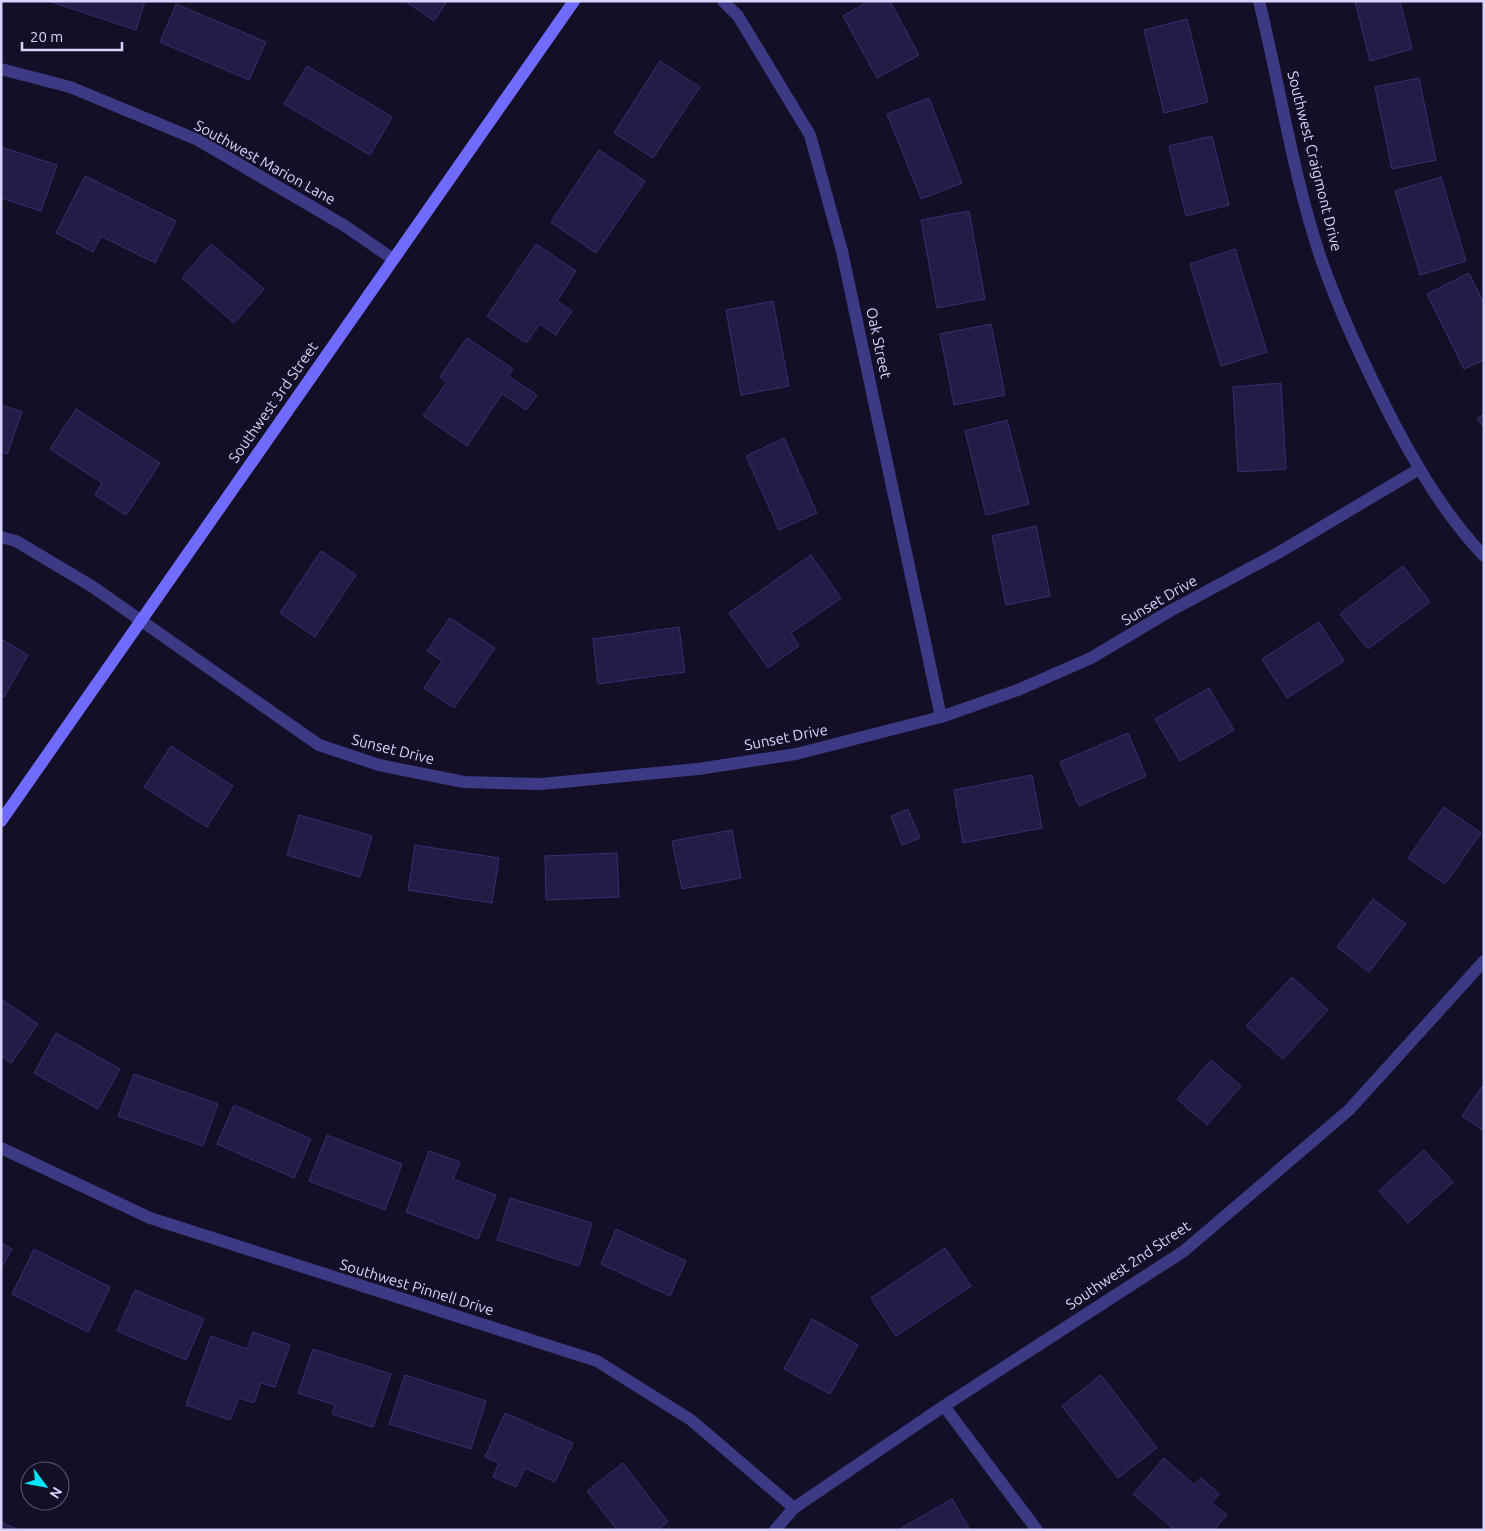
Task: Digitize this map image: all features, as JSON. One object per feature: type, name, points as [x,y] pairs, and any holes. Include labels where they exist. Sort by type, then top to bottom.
[{"type":"main road","name":"Southwest 3rd Street","points":[[1,821],[574,1]]},
{"type":"street","name":"Oak Street","points":[[723,1],[738,16],[810,135],[842,251],[941,717]]},
{"type":"street","name":"Southwest Craigmont Drive","points":[[1259,1],[1292,151],[1321,258],[1362,363],[1419,469],[1460,530],[1484,556]]},
{"type":"street","name":"Southwest Marion Lane","points":[[1,69],[70,88],[198,140],[345,226],[393,259]]},
{"type":"street","name":"Sunset Drive","points":[[1,537],[16,541],[93,587],[320,745],[379,765],[464,782],[541,784],[698,769],[796,754],[941,717],[1018,690],[1092,658],[1170,611],[1278,552],[1419,469]]},
{"type":"street","name":"Southwest 2nd Street","points":[[774,1530],[794,1508],[944,1406],[1184,1251],[1349,1110],[1484,961]]},
{"type":"street","name":"Southwest Pinnell Drive","points":[[1,1148],[150,1218],[597,1361],[691,1420],[794,1508]]},
{"type":"street","points":[[944,1406],[1037,1530]]},
{"type":"building","points":[[49,1],[145,1],[136,30]]},
{"type":"building","points":[[405,1],[447,1],[434,21]]},
{"type":"building","points":[[869,1],[890,1],[919,55],[877,78],[843,16]]},
{"type":"building","points":[[1355,1],[1400,1],[1412,49],[1370,61]]},
{"type":"building","points":[[176,4],[266,42],[249,80],[160,42]]},
{"type":"building","points":[[1187,19],[1208,102],[1164,113],[1144,30]]},
{"type":"building","points":[[660,61],[700,87],[653,158],[614,133]]},
{"type":"building","points":[[307,66],[392,117],[370,155],[284,104]]},
{"type":"building","points":[[1419,78],[1436,160],[1392,169],[1375,87]]},
{"type":"building","points":[[929,98],[962,183],[921,199],[887,114]]},
{"type":"building","points":[[1212,136],[1229,205],[1186,216],[1169,146]]},
{"type":"building","points":[[1,147],[57,165],[41,211],[1,198]]},
{"type":"building","points":[[599,150],[645,181],[596,253],[551,222]]},
{"type":"building","points":[[85,176],[176,221],[155,263],[101,236],[93,252],[56,233]]},
{"type":"building","points":[[1441,177],[1466,261],[1420,275],[1395,191]]},
{"type":"building","points":[[969,211],[985,299],[937,308],[921,220]]},
{"type":"building","points":[[211,244],[264,289],[234,323],[182,278]]},
{"type":"building","points":[[536,244],[576,271],[557,301],[572,311],[556,335],[540,324],[526,343],[487,316]]},
{"type":"building","points":[[1235,249],[1267,352],[1221,366],[1190,264]]},
{"type":"building","points":[[1469,273],[1484,304],[1484,360],[1464,369],[1427,294]]},
{"type":"building","points":[[773,301],[789,386],[741,395],[726,310]]},
{"type":"building","points":[[991,324],[1005,395],[954,405],[940,334]]},
{"type":"building","points":[[467,338],[513,369],[508,376],[537,395],[526,410],[502,394],[467,446],[423,416],[447,382],[440,377]]},
{"type":"building","points":[[1281,383],[1286,469],[1238,472],[1233,387]]},
{"type":"building","points":[[1,405],[22,412],[7,454],[1,452]]},
{"type":"building","points":[[76,409],[160,463],[126,515],[95,495],[102,483],[50,449]]},
{"type":"building","points":[[1484,414],[1484,427],[1477,419]]},
{"type":"building","points":[[1007,420],[1029,504],[986,515],[965,431]]},
{"type":"building","points":[[784,438],[817,513],[779,530],[746,456]]},
{"type":"building","points":[[1036,526],[1050,596],[1006,605],[992,536]]},
{"type":"building","points":[[321,551],[356,575],[315,637],[280,613]]},
{"type":"building","points":[[811,555],[841,598],[791,633],[799,646],[768,668],[729,613]]},
{"type":"building","points":[[1403,566],[1430,602],[1368,649],[1340,614]]},
{"type":"building","points":[[450,618],[495,648],[454,708],[424,688],[442,661],[427,651]]},
{"type":"building","points":[[1319,622],[1344,661],[1287,698],[1262,659]]},
{"type":"building","points":[[679,627],[685,672],[598,684],[593,639]]},
{"type":"building","points":[[1,639],[28,655],[4,697],[1,695]]},
{"type":"building","points":[[1209,688],[1234,730],[1180,761],[1155,719]]},
{"type":"building","points":[[1128,733],[1146,776],[1079,806],[1060,762]]},
{"type":"building","points":[[171,746],[233,786],[207,827],[144,787]]},
{"type":"building","points":[[1032,775],[1042,828],[963,843],[954,790]]},
{"type":"building","points":[[1444,807],[1481,833],[1445,884],[1408,858]]},
{"type":"building","points":[[908,809],[920,838],[902,845],[891,816]]},
{"type":"building","points":[[299,815],[372,836],[360,877],[287,855]]},
{"type":"building","points":[[732,830],[741,878],[682,889],[672,841]]},
{"type":"building","points":[[415,845],[499,858],[492,903],[408,890]]},
{"type":"building","points":[[617,853],[619,897],[546,900],[545,856]]},
{"type":"building","points":[[1373,899],[1406,924],[1369,972],[1337,947]]},
{"type":"building","points":[[1292,977],[1328,1010],[1283,1059],[1246,1026]]},
{"type":"building","points":[[1,999],[38,1024],[11,1063],[1,1056]]},
{"type":"building","points":[[56,1033],[120,1069],[98,1109],[34,1073]]},
{"type":"building","points":[[1211,1060],[1241,1086],[1207,1125],[1177,1099]]},
{"type":"building","points":[[134,1074],[218,1104],[203,1146],[118,1116]]},
{"type":"building","points":[[1484,1084],[1484,1131],[1462,1116]]},
{"type":"building","points":[[234,1105],[311,1139],[294,1178],[217,1144]]},
{"type":"building","points":[[327,1135],[402,1164],[385,1210],[309,1181]]},
{"type":"building","points":[[1424,1150],[1453,1182],[1408,1223],[1379,1191]]},
{"type":"building","points":[[429,1151],[460,1162],[453,1179],[496,1195],[478,1239],[406,1212]]},
{"type":"building","points":[[510,1198],[592,1223],[579,1266],[497,1240]]},
{"type":"building","points":[[616,1229],[686,1261],[670,1296],[601,1264]]},
{"type":"building","points":[[1,1243],[12,1249],[1,1268]]},
{"type":"building","points":[[945,1248],[971,1286],[896,1336],[871,1298]]},
{"type":"building","points":[[34,1249],[110,1287],[88,1332],[12,1294]]},
{"type":"building","points":[[135,1290],[204,1319],[186,1360],[117,1331]]},
{"type":"building","points":[[812,1319],[858,1345],[830,1394],[784,1369]]},
{"type":"building","points":[[253,1332],[290,1345],[275,1387],[261,1383],[254,1403],[239,1398],[230,1420],[186,1405],[211,1336],[247,1349]]},
{"type":"building","points":[[313,1349],[391,1374],[373,1427],[332,1414],[335,1405],[298,1393]]},
{"type":"building","points":[[405,1375],[486,1401],[471,1449],[389,1424]]},
{"type":"building","points":[[1101,1375],[1157,1448],[1118,1478],[1062,1406]]},
{"type":"building","points":[[505,1413],[573,1443],[555,1482],[525,1468],[516,1487],[493,1477],[499,1463],[485,1457]]},
{"type":"building","points":[[1164,1458],[1194,1485],[1201,1478],[1219,1494],[1212,1503],[1227,1515],[1214,1530],[1175,1530],[1133,1494]]},
{"type":"building","points":[[623,1463],[668,1522],[657,1530],[617,1530],[587,1491]]},
{"type":"building","points":[[952,1499],[970,1530],[898,1530]]},
{"type":"building","points":[[1,1522],[19,1530],[1,1530]]}]
